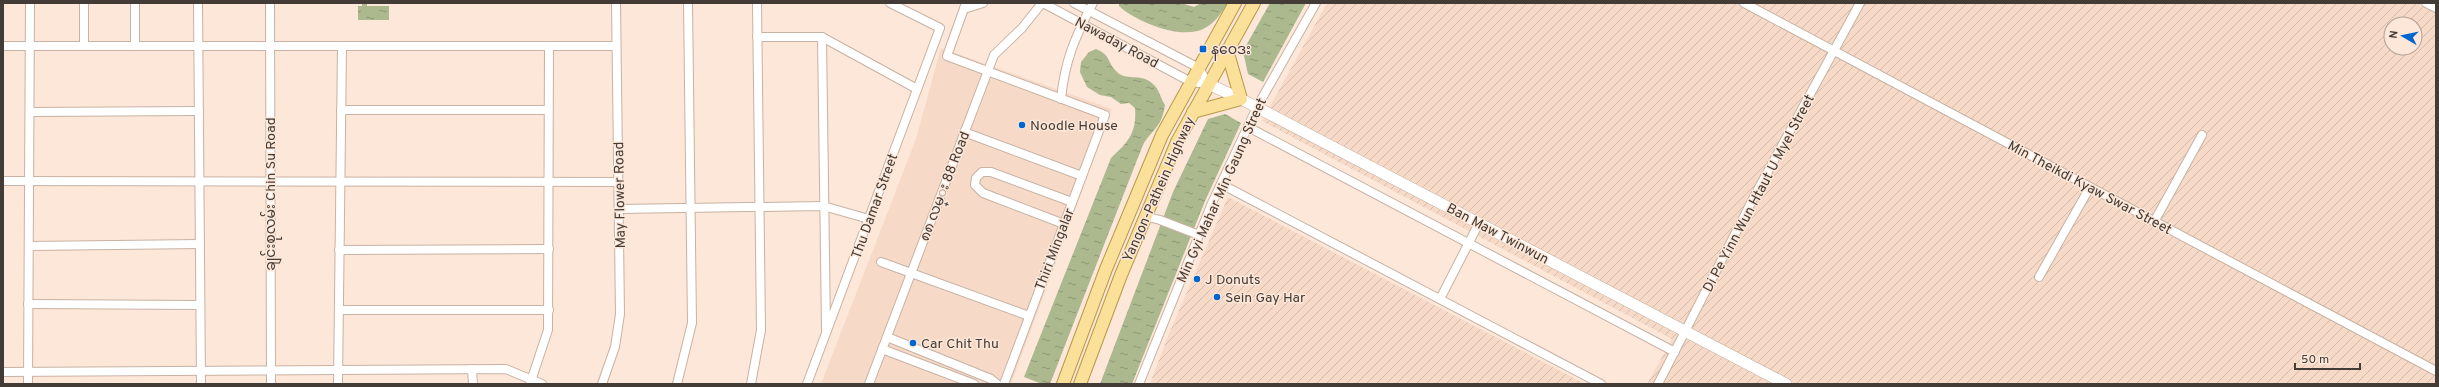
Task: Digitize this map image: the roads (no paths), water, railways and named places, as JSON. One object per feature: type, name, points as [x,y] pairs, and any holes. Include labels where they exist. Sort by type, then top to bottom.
[{"type":"main road","name":"Yangon-Pathein Highway","points":[[1063,384],[1141,181],[1162,135],[1235,3]]},
{"type":"main road","name":"Yangon-Pathein Highway","points":[[1080,384],[1144,216],[1177,142],[1192,112],[1254,3]]},
{"type":"main road","points":[[1192,112],[1241,99],[1227,50]]},
{"type":"street","points":[[28,384],[30,3]]},
{"type":"street","points":[[84,3],[84,46]]},
{"type":"street","points":[[135,3],[135,46]]},
{"type":"street","points":[[198,3],[201,384]]},
{"type":"street","name":"ချင်းစုလမ်း Chin Su Road","points":[[270,3],[271,384]]},
{"type":"street","name":"May Flower Road","points":[[602,384],[615,347],[620,314],[616,3]]},
{"type":"street","points":[[678,384],[692,323],[688,3]]},
{"type":"street","points":[[751,384],[761,330],[757,3]]},
{"type":"street","name":"Thu Damar Street","points":[[807,384],[940,28],[890,3]]},
{"type":"street","points":[[983,3],[965,6],[946,56],[1061,99],[1064,69],[1082,24],[1093,3]]},
{"type":"street","name":"Nawaday Road","points":[[1042,3],[1191,82]]},
{"type":"street","name":"၈၈ လမ္း 88 Road","points":[[869,384],[994,55],[1022,28],[1042,3]]},
{"type":"street","name":"Nawaday Road","points":[[1074,3],[1199,68]]},
{"type":"street","name":"Min Gyi Mahar Min Gaung Street","points":[[1139,384],[1197,234],[1257,107],[1316,3]]},
{"type":"street","name":"Min Theikdi Kyaw Swar Street","points":[[1744,3],[2436,371]]},
{"type":"street","name":"Di Pe Yinn Wun Htaut U Myel Street","points":[[1658,384],[1860,3]]},
{"type":"street","points":[[2426,3],[2436,8]]},
{"type":"street","points":[[757,37],[822,37],[918,89]]},
{"type":"street","points":[[822,37],[823,206],[826,334]]},
{"type":"street","points":[[3,46],[616,46]]},
{"type":"street","points":[[338,384],[342,46]]},
{"type":"street","points":[[530,382],[548,330],[549,46]]},
{"type":"street","points":[[1199,68],[1208,84]]},
{"type":"street","points":[[1191,82],[1208,84]]},
{"type":"street","name":"Ban Maw Twinwun","points":[[1208,84],[1257,107],[1786,384]]},
{"type":"street","name":"Thiri Mingalar","points":[[1004,384],[1105,115],[1061,99]]},
{"type":"street","points":[[341,110],[548,110]]},
{"type":"street","points":[[30,112],[199,111]]},
{"type":"street","points":[[1248,127],[1675,352]]},
{"type":"street","points":[[964,132],[1082,176]]},
{"type":"street","points":[[2154,222],[2202,135]]},
{"type":"street","points":[[1064,224],[983,193],[975,185],[976,178],[982,172],[991,172],[1072,202]]},
{"type":"street","points":[[3,181],[618,182]]},
{"type":"street","points":[[1221,184],[1601,384]]},
{"type":"street","points":[[2039,277],[2090,188]]},
{"type":"street","points":[[619,209],[823,206],[869,219]]},
{"type":"street","points":[[1144,216],[1160,220],[1197,234]]},
{"type":"street","points":[[1440,299],[1479,223]]},
{"type":"street","points":[[29,246],[200,244]]},
{"type":"street","points":[[340,250],[549,249]]},
{"type":"street","points":[[881,262],[1029,316]]},
{"type":"street","points":[[28,304],[200,305]]},
{"type":"street","points":[[339,310],[549,310]]},
{"type":"street","points":[[887,337],[991,379],[997,384]]},
{"type":"street","points":[[882,349],[974,384]]},
{"type":"street","points":[[938,370],[942,359]]},
{"type":"street","points":[[472,369],[473,384]]},
{"type":"street","points":[[3,372],[271,372],[506,369],[530,382],[542,384]]},
{"type":"water","points":[[362,3],[367,3],[367,6],[389,6],[389,20],[358,20],[358,6],[362,6]]},
{"type":"water","points":[[1119,3],[1181,3],[1194,7],[1201,3],[1228,3],[1218,17],[1209,26],[1196,31],[1185,32],[1160,28],[1148,23],[1127,12],[1119,6]]},
{"type":"water","points":[[1270,3],[1306,3],[1263,82],[1248,74],[1243,51]]},
{"type":"water","points":[[1096,49],[1104,54],[1113,68],[1120,74],[1128,77],[1143,78],[1153,84],[1165,105],[1161,121],[1142,147],[1050,384],[1042,384],[1024,377],[1111,158],[1127,142],[1133,131],[1135,108],[1129,103],[1121,104],[1111,97],[1100,95],[1087,87],[1080,72],[1081,62],[1089,52]]},
{"type":"water","points":[[1225,114],[1241,123],[1205,201],[1132,384],[1100,384],[1173,192],[1208,119]]},
{"type":"place","name":"နဝေဒး","points":[[1203,49]]},
{"type":"place","name":"Noodle House","points":[[1022,125]]},
{"type":"place","name":"J Donuts","points":[[1197,279]]},
{"type":"place","name":"Sein Gay Har","points":[[1217,297]]},
{"type":"place","name":"Car Chit Thu","points":[[913,343]]}]
